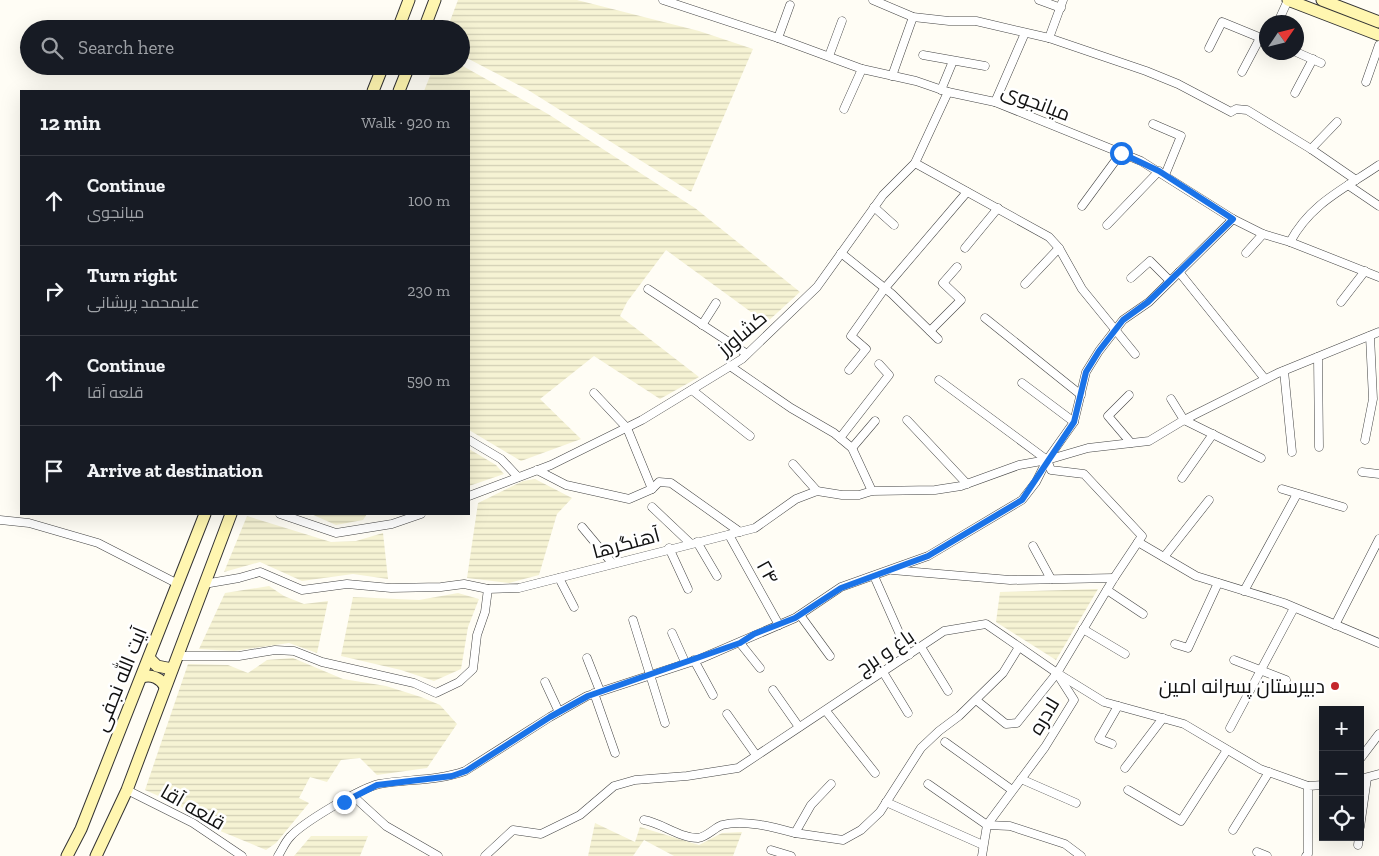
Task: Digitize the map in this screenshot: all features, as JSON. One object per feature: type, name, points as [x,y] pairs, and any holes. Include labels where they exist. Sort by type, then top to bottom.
[{"type":"main road","points":[[401,20],[409,0]]},
{"type":"main road","points":[[428,20],[436,0]]},
{"type":"main road","points":[[1288,0],[1379,35]]},
{"type":"main road","points":[[1322,0],[1379,22]]},
{"type":"main road","points":[[373,90],[379,75]]},
{"type":"main road","points":[[400,90],[406,75]]},
{"type":"main road","name":"آیت الله نجفی","points":[[67,856],[81,829],[205,515]]},
{"type":"main road","points":[[96,856],[126,790],[231,515]]},
{"type":"main road","points":[[149,658],[157,666],[172,669]]},
{"type":"main road","points":[[142,677],[160,680],[165,687]]},
{"type":"street","name":"میانجوی","points":[[663,0],[674,2],[778,38],[862,69],[916,81],[944,91],[995,102],[1121,153],[1162,173],[1233,219],[1263,234],[1290,242],[1379,278]]},
{"type":"street","points":[[873,0],[913,17],[949,21],[976,21],[1049,38],[1146,71],[1178,84],[1231,112],[1247,110],[1311,148],[1356,180]]},
{"type":"street","points":[[1039,0],[1062,4],[1049,38]]},
{"type":"street","points":[[1281,15],[1288,0]]},
{"type":"street","points":[[778,38],[790,5]]},
{"type":"street","points":[[892,76],[913,17]]},
{"type":"street","points":[[829,56],[842,21]]},
{"type":"street","points":[[1209,48],[1222,22],[1259,37]]},
{"type":"street","points":[[995,102],[1025,33]]},
{"type":"street","points":[[1242,72],[1259,45]]},
{"type":"street","points":[[1366,82],[1379,45]]},
{"type":"street","points":[[924,55],[985,66]]},
{"type":"street","points":[[1304,55],[1321,63]]},
{"type":"street","points":[[1295,93],[1313,59]]},
{"type":"street","name":"کشاورز","points":[[470,496],[537,470],[627,428],[692,390],[746,354],[817,287],[874,207],[915,162],[944,91],[953,61]]},
{"type":"street","points":[[844,109],[862,69]]},
{"type":"street","points":[[1311,148],[1337,122]]},
{"type":"street","points":[[1108,225],[1162,173],[1181,136],[1153,124]]},
{"type":"street","points":[[1082,206],[1121,153]]},
{"type":"street","points":[[915,162],[1049,237],[1059,248],[1082,289],[1135,354]]},
{"type":"street","points":[[1290,242],[1309,213],[1379,165]]},
{"type":"street","points":[[1348,185],[1379,206]]},
{"type":"street","points":[[849,370],[866,349],[851,336],[885,288],[967,192]]},
{"type":"street","points":[[874,207],[894,225]]},
{"type":"street","points":[[965,248],[998,208]]},
{"type":"street","points":[[278,856],[296,832],[314,818],[353,796],[377,785],[452,776],[466,771],[559,712],[597,692],[740,643],[754,634],[800,615],[841,588],[928,556],[1022,500],[1036,482],[1047,460],[1074,422],[1086,372],[1115,330],[1123,320],[1148,302],[1233,219]]},
{"type":"street","points":[[1246,252],[1263,234]]},
{"type":"street","points":[[1025,284],[1059,248]]},
{"type":"street","points":[[842,253],[885,288],[938,339]]},
{"type":"street","points":[[1131,278],[1150,261],[1170,281]]},
{"type":"street","points":[[930,331],[961,300],[942,283],[957,267]]},
{"type":"street","points":[[1341,302],[1365,271]]},
{"type":"street","points":[[1179,272],[1265,379]]},
{"type":"street","points":[[648,289],[746,354]]},
{"type":"street","points":[[702,325],[716,304]]},
{"type":"street","points":[[985,318],[1081,395]]},
{"type":"street","points":[[793,464],[817,491],[842,495],[859,495],[872,491],[935,490],[967,484],[1019,465],[1047,460],[1088,448],[1149,441],[1184,420],[1265,379],[1379,332]]},
{"type":"street","points":[[1365,440],[1372,399],[1370,336]]},
{"type":"street","points":[[1318,357],[1319,448]]},
{"type":"street","points":[[840,438],[889,375],[878,364]]},
{"type":"street","points":[[730,366],[791,408],[840,438],[852,448],[872,491]]},
{"type":"street","points":[[1284,371],[1292,452]]},
{"type":"street","points":[[939,380],[1047,460],[1051,470],[1084,474],[1142,536],[1138,542],[1196,576],[1294,608],[1379,643]]},
{"type":"street","points":[[1022,383],[1074,422]]},
{"type":"street","points":[[692,390],[750,436]]},
{"type":"street","points":[[594,393],[627,428],[652,488]]},
{"type":"street","points":[[1129,395],[1108,416],[1131,443]]},
{"type":"street","points":[[1171,399],[1184,420],[1261,458]]},
{"type":"street","points":[[907,420],[967,484]]},
{"type":"street","points":[[852,448],[876,421]]},
{"type":"street","points":[[1182,478],[1214,434]]},
{"type":"street","points":[[470,441],[501,459],[518,478]]},
{"type":"street","points":[[537,470],[566,485],[629,499],[652,488],[659,482],[671,483],[740,532]]},
{"type":"street","points":[[1362,472],[1379,474]]},
{"type":"street","points":[[1282,489],[1343,507]]},
{"type":"street","name":"آهنگرها","points":[[204,584],[260,572],[302,590],[347,584],[390,588],[441,587],[464,584],[488,589],[518,588],[669,548],[755,528],[796,499],[817,491]]},
{"type":"street","points":[[1244,591],[1297,494]]},
{"type":"street","points":[[1164,557],[1209,500]]},
{"type":"street","points":[[652,506],[693,542],[716,576]]},
{"type":"street","points":[[283,515],[336,533],[392,524],[417,515]]},
{"type":"street","points":[[0,520],[29,523],[98,543],[178,584]]},
{"type":"street","points":[[582,527],[612,563]]},
{"type":"street","name":"۲۴","points":[[729,535],[779,625]]},
{"type":"street","points":[[1335,625],[1379,539]]},
{"type":"street","name":"لادره","points":[[983,856],[987,825],[1045,747],[1074,700],[1057,673],[1083,628],[1138,542]]},
{"type":"street","points":[[1033,546],[1051,579]]},
{"type":"street","points":[[669,548],[688,589]]},
{"type":"street","points":[[888,570],[1010,580],[1114,578]]},
{"type":"street","points":[[874,576],[909,655]]},
{"type":"street","points":[[559,578],[574,607]]},
{"type":"street","points":[[1175,644],[1188,648],[1218,583]]},
{"type":"street","points":[[177,656],[239,656],[275,650],[294,650],[322,662],[414,683],[436,693],[459,682],[473,669],[477,636],[485,612],[488,589]]},
{"type":"street","points":[[1107,590],[1143,614]]},
{"type":"street","points":[[1230,728],[1294,608]]},
{"type":"street","points":[[800,615],[830,656]]},
{"type":"street","points":[[633,620],[652,674],[665,723]]},
{"type":"street","name":"باغ و برج","points":[[485,856],[513,830],[541,834],[580,815],[614,786],[635,780],[688,776],[738,768],[944,631],[986,624],[1057,673],[1104,702],[1184,724],[1269,772],[1308,786]]},
{"type":"street","points":[[1083,628],[1125,654]]},
{"type":"street","points":[[672,633],[685,662]]},
{"type":"street","points":[[740,643],[760,668]]},
{"type":"street","points":[[921,647],[948,691]]},
{"type":"street","points":[[644,820],[655,822],[683,836],[700,838],[721,826],[734,824],[768,827],[843,840],[861,830],[880,812],[921,748],[976,700],[1003,673],[1019,647]]},
{"type":"street","points":[[587,658],[615,753]]},
{"type":"street","points":[[694,660],[713,695]]},
{"type":"street","points":[[1234,660],[1286,680]]},
{"type":"street","points":[[884,672],[908,713]]},
{"type":"street","points":[[976,700],[1006,724],[1017,723],[1057,673]]},
{"type":"street","points":[[545,682],[559,712]]},
{"type":"street","points":[[773,690],[800,727]]},
{"type":"street","points":[[1112,744],[1099,739],[1118,706]]},
{"type":"street","points":[[826,711],[876,773]]},
{"type":"street","points":[[727,714],[756,755]]},
{"type":"street","points":[[1125,768],[1163,718]]},
{"type":"street","points":[[1364,754],[1379,734]]},
{"type":"street","points":[[945,742],[1012,790]]},
{"type":"street","points":[[1128,790],[1182,821],[1227,750]]},
{"type":"street","points":[[1233,830],[1269,772]]},
{"type":"street","points":[[1364,779],[1379,774]]},
{"type":"street","points":[[1021,779],[1076,804]]},
{"type":"street","points":[[795,832],[811,805],[831,784]]},
{"type":"street","points":[[928,784],[987,825],[1010,826],[1065,844],[1081,856]]},
{"type":"street","points":[[1308,855],[1308,786],[1319,785]]},
{"type":"street","name":"قلعه آقا","points":[[126,790],[192,823],[242,856]]},
{"type":"street","points":[[353,796],[386,826],[438,856]]},
{"type":"street","points":[[886,802],[984,844]]},
{"type":"street","points":[[771,850],[791,856]]},
{"type":"street","points":[[1257,852],[1267,856]]},
{"type":"shaded area","points":[[458,0],[577,0],[699,31],[753,49],[691,192],[528,90],[470,60],[470,20],[450,20]]},
{"type":"shaded area","points":[[470,70],[548,114],[695,208],[800,292],[766,323],[666,250],[627,302],[620,316],[699,377],[660,399],[594,356],[540,399],[581,439],[521,461],[470,431],[470,90],[424,90],[430,75],[470,75]]},
{"type":"shaded area","points":[[470,450],[496,465],[504,474],[470,486]]},
{"type":"shaded area","points":[[535,479],[572,498],[557,514],[539,575],[509,583],[467,578],[478,503],[523,481]]},
{"type":"shaded area","points":[[313,515],[366,515],[363,520],[336,525]]},
{"type":"shaded area","points":[[247,516],[331,542],[356,541],[383,533],[388,579],[353,574],[302,581],[260,562],[224,572]]},
{"type":"shaded area","points":[[269,586],[284,596],[304,604],[328,601],[317,653],[289,643],[234,651],[199,649],[225,593]]},
{"type":"shaded area","points":[[1098,589],[1056,660],[996,622],[1000,592]]},
{"type":"shaded area","points":[[458,593],[479,599],[468,627],[461,669],[434,681],[401,670],[341,656],[353,597],[419,600]]},
{"type":"shaded area","points":[[293,658],[343,679],[386,686],[421,697],[440,705],[457,724],[427,768],[377,775],[360,758],[341,760],[327,782],[310,777],[299,798],[309,803],[276,843],[266,850],[213,828],[177,804],[145,790],[188,664],[228,665],[248,673],[267,660]]},
{"type":"shaded area","points":[[595,823],[635,842],[640,827],[699,845],[722,833],[742,832],[733,856],[674,856],[644,840],[633,856],[588,856]]},
{"type":"shaded area","points":[[311,836],[368,836],[360,856],[294,856]]},
{"type":"place","name":"دبیرستان پسرانه امین","points":[[1335,686]]},
{"type":"route","points":[[344,802],[377,785],[405,780],[452,776],[466,771],[502,746],[588,696],[740,643],[754,634],[795,618],[841,588],[928,556],[999,516],[1022,500],[1036,482],[1064,433],[1074,422],[1086,372],[1099,351],[1123,320],[1148,302],[1233,219],[1159,171],[1121,153]]}]
